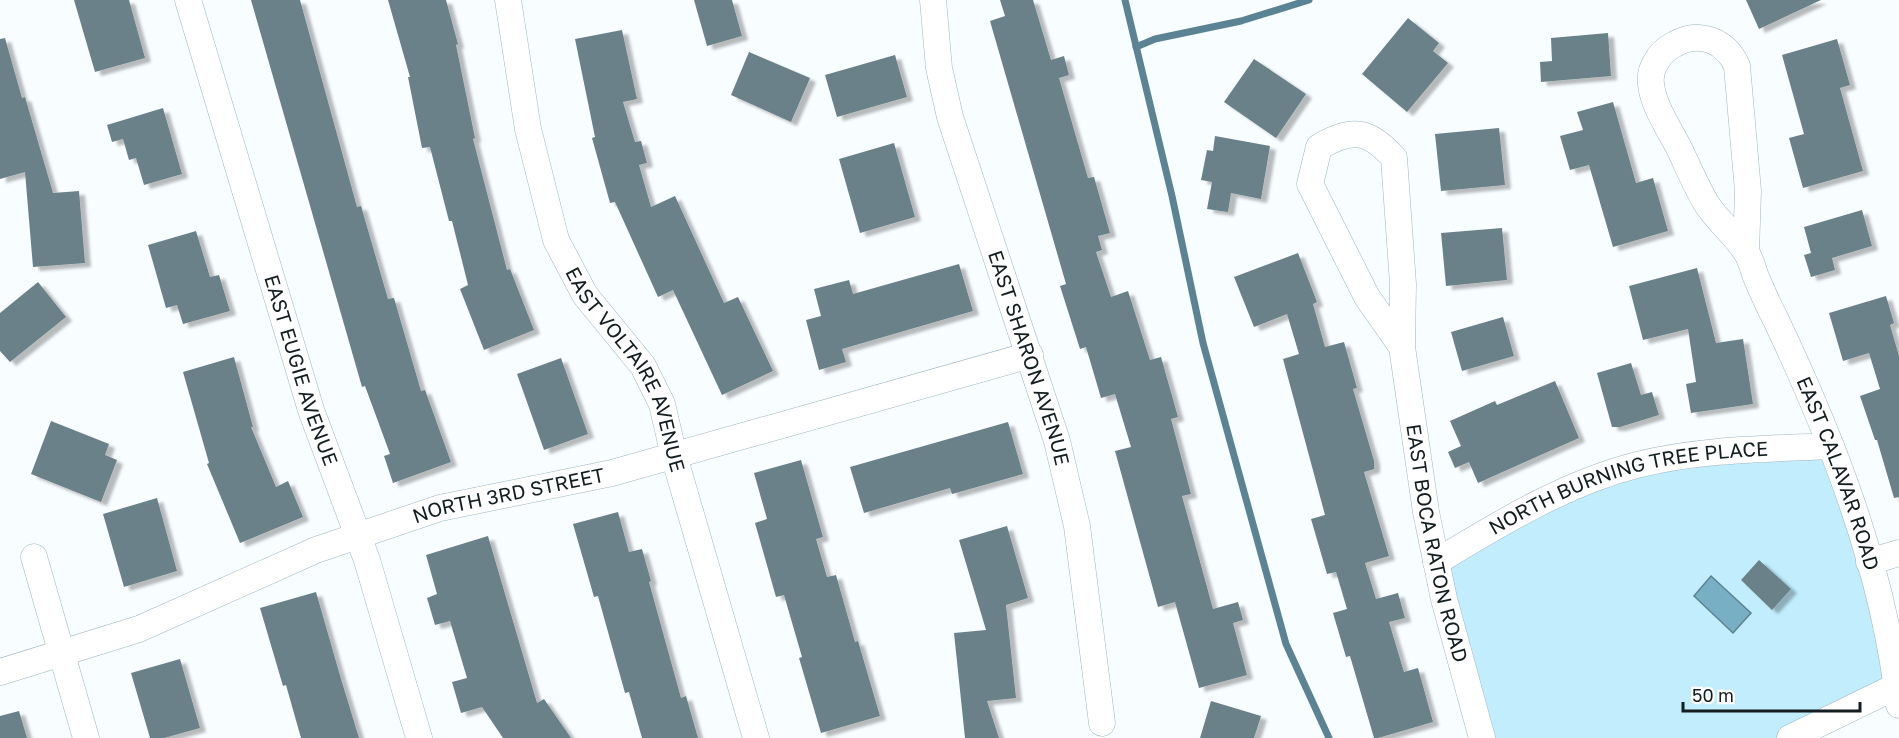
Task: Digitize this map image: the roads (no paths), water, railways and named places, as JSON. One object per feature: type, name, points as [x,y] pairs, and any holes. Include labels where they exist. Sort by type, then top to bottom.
[{"type":"street","name":"EAST EUGIE AVENUE","points":[[188,0],[311,410],[358,535],[419,738]]},
{"type":"street","name":"EAST VOLTAIRE AVENUE","points":[[508,0],[528,129],[556,240],[585,295],[643,366],[662,404],[674,456],[756,738]]},
{"type":"street","name":"EAST SHARON AVENUE","points":[[933,0],[939,68],[950,117],[1057,441],[1077,526],[1102,723]]},
{"type":"street","name":"EAST CALAVAR ROAD","points":[[1746,252],[1748,191],[1737,66],[1732,55],[1721,44],[1707,38],[1695,36],[1685,38],[1670,46],[1659,56],[1652,69],[1651,84],[1656,103],[1707,204],[1746,252],[1832,446],[1856,517],[1882,607],[1898,695]]},
{"type":"street","name":"EAST BOCA RATON ROAD","points":[[1402,346],[1367,297],[1311,184],[1319,147],[1331,140],[1353,134],[1370,136],[1382,144],[1394,158],[1403,284],[1402,346],[1426,513],[1444,599],[1482,738]]},
{"type":"street","name":"NORTH 3RD STREET","points":[[0,672],[139,629],[316,550],[440,508],[612,473],[1030,355]]},
{"type":"street","name":"NORTH BURNING TREE PLACE","points":[[1436,562],[1575,485],[1617,470],[1682,456],[1737,450],[1832,446]]},
{"type":"street","points":[[1869,562],[1899,553]]},
{"type":"street","points":[[34,557],[86,738]]},
{"type":"street","points":[[1790,738],[1898,695]]},
{"type":"waterway","points":[[1125,0],[1172,196],[1203,343],[1286,644],[1329,738]]},
{"type":"waterway","points":[[1136,47],[1155,39],[1241,21],[1309,0]]}]
